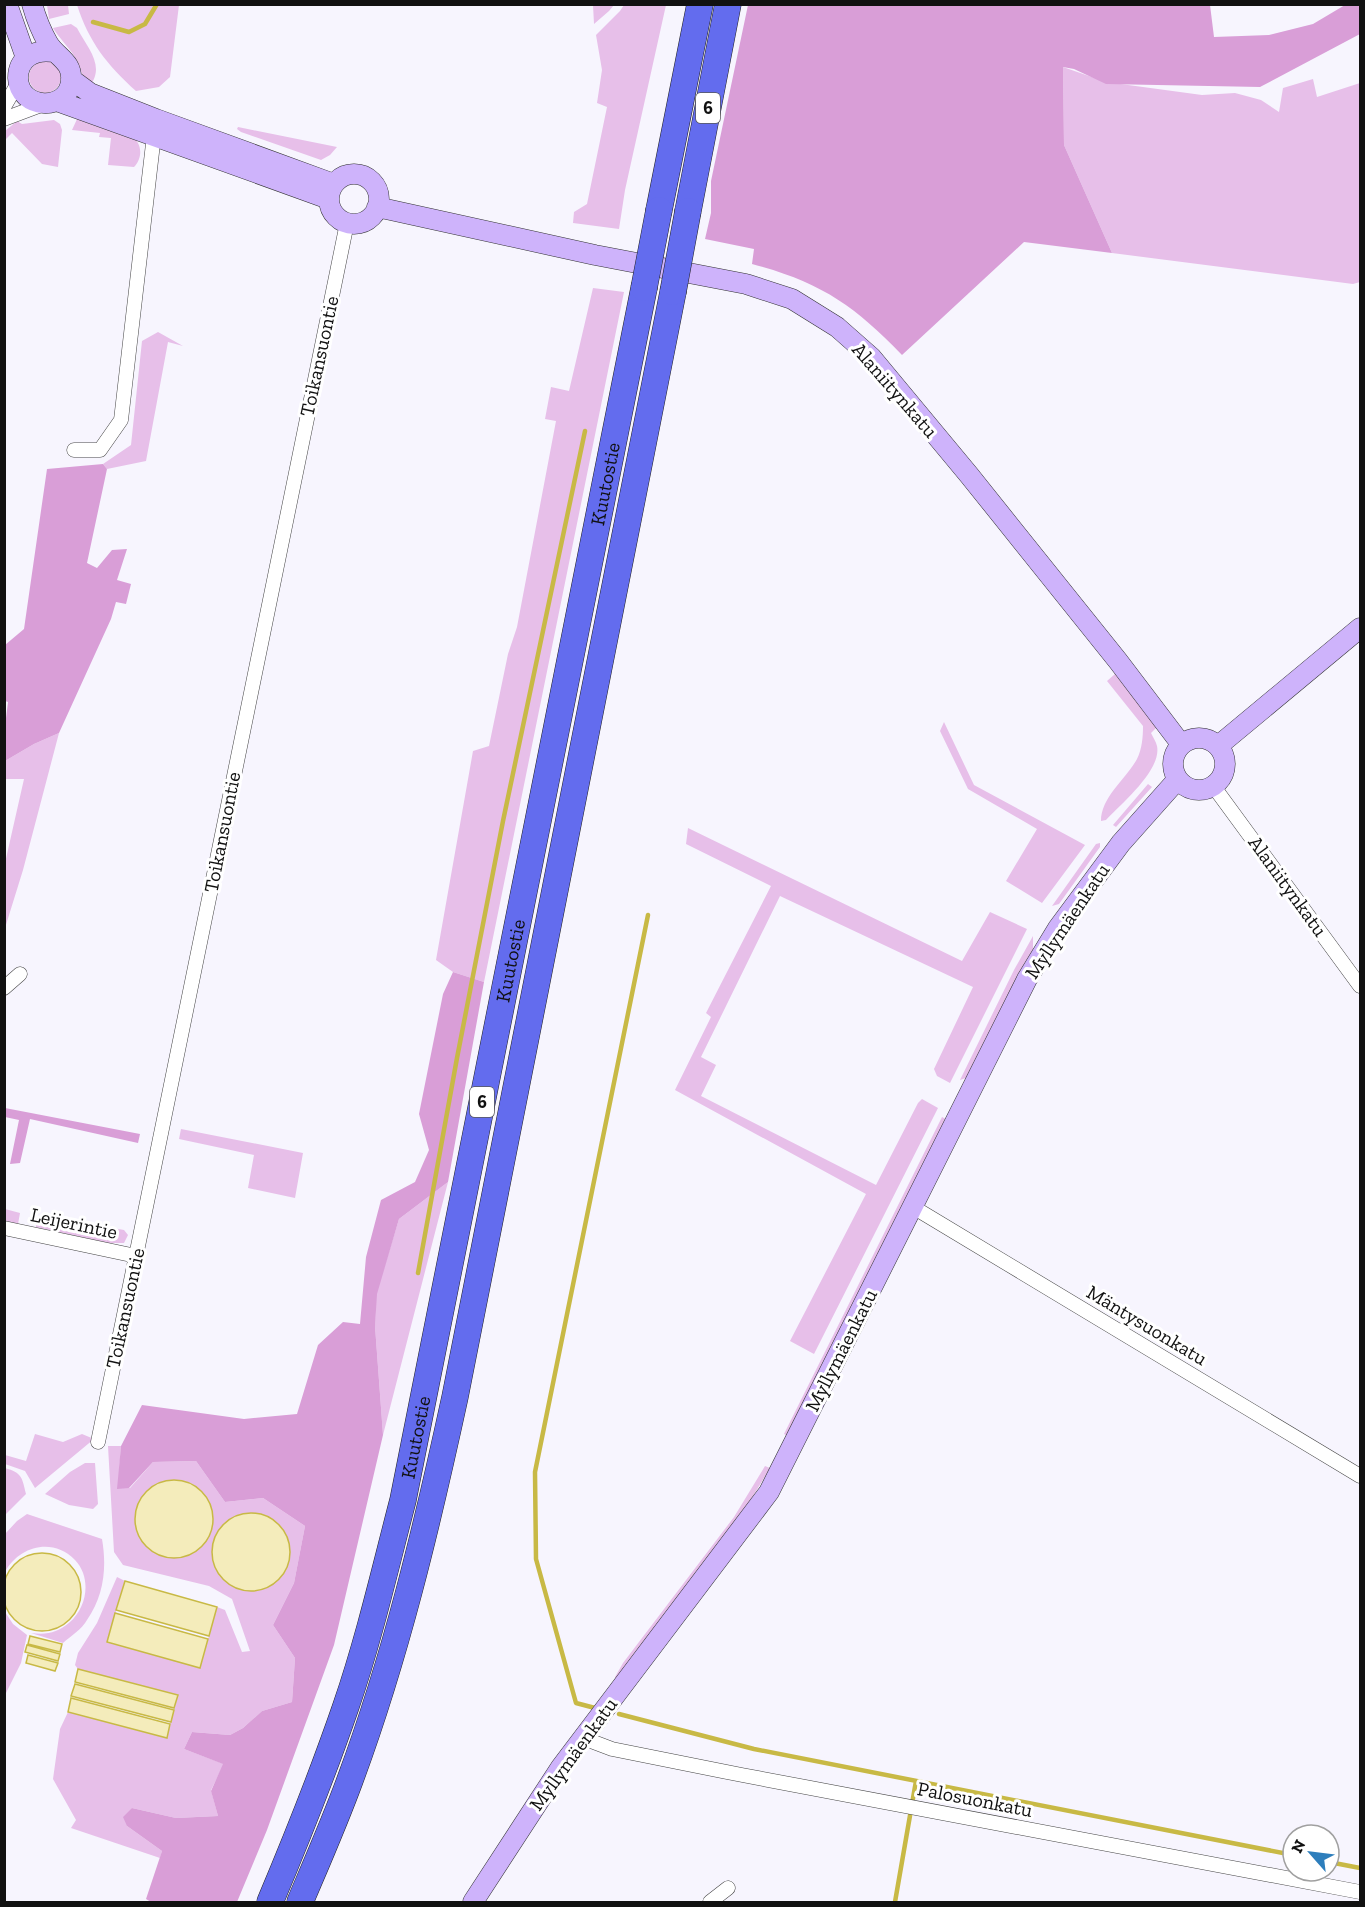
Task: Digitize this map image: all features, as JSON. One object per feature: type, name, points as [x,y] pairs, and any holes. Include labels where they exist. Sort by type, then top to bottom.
[{"type":"highway","points":[[664,185],[691,4]]},
{"type":"highway","name":"Kuutostie","points":[[270,1902],[308,1810],[346,1704],[403,1500],[700,4]]},
{"type":"highway","name":"Kuutostie","points":[[300,1902],[350,1779],[395,1643],[430,1510],[456,1397],[728,4]]},
{"type":"highway","points":[[690,200],[736,4]]},
{"type":"main road","points":[[7,4],[26,58]]},
{"type":"main road","points":[[32,4],[40,27],[53,52],[67,62],[71,79],[67,92],[50,103]]},
{"type":"main road","points":[[53,52],[39,51],[26,58],[21,65],[18,83],[27,98],[50,103],[331,191]]},
{"type":"main road","points":[[71,79],[90,93],[331,191]]},
{"type":"main road","points":[[349,174],[366,177],[376,187],[377,207],[368,219],[347,223],[336,216],[330,205],[331,191],[338,179],[349,174]]},
{"type":"main road","name":"Alaniitynkatu","points":[[377,207],[595,255],[746,284],[792,299],[837,327],[871,357],[969,475],[1111,652],[1181,744]]},
{"type":"main road","points":[[1218,746],[1360,628]]},
{"type":"main road","points":[[1200,738],[1210,740],[1218,746],[1225,760],[1223,775],[1214,787],[1200,791],[1188,788],[1177,780],[1172,768],[1174,755],[1181,744],[1190,739],[1200,738]]},
{"type":"main road","name":"Myllymäenkatu","points":[[474,1902],[583,1738],[769,1492],[1027,979],[1058,928],[1121,843],[1177,780]]},
{"type":"street","points":[[4,107],[18,83]]},
{"type":"street","points":[[4,119],[50,103]]},
{"type":"street","points":[[75,450],[100,450],[121,420],[154,135]]},
{"type":"street","name":"Toikansuontie","points":[[98,1442],[347,223]]},
{"type":"street","name":"Alaniitynkatu","points":[[1214,787],[1360,986]]},
{"type":"street","points":[[4,988],[20,974]]},
{"type":"street","name":"Mäntysuonkatu","points":[[913,1207],[1360,1476]]},
{"type":"street","name":"Leijerintie","points":[[4,1228],[136,1256]]},
{"type":"street","name":"Palosuonkatu","points":[[583,1738],[596,1745],[612,1749],[742,1775],[1360,1892]]},
{"type":"street","points":[[710,1902],[728,1888]]},
{"type":"shaded area","points":[[593,4],[614,5],[594,24]]},
{"type":"shaded area","points":[[1360,4],[1360,34],[1260,87],[1106,84],[1074,69],[1063,67],[1064,145],[1112,253],[1024,242],[902,355],[868,322],[834,298],[797,279],[752,264],[754,249],[705,239],[711,213],[711,181],[748,5],[1210,5],[1214,37],[1269,35],[1313,24],[1345,5]]},
{"type":"shaded area","points":[[47,5],[68,5],[69,14],[49,19]]},
{"type":"shaded area","points":[[77,5],[179,5],[170,77],[159,87],[136,91],[116,72],[93,42]]},
{"type":"shaded area","points":[[624,5],[666,5],[625,190],[619,229],[573,223],[574,212],[587,204],[607,107],[597,103],[602,70],[596,35]]},
{"type":"shaded area","points":[[71,24],[77,28],[96,65],[94,79],[89,87],[74,56],[53,28]]},
{"type":"shaded area","points":[[45,61],[56,66],[61,77],[56,88],[45,93],[34,88],[29,77],[34,66]]},
{"type":"shaded area","points":[[1063,67],[1106,82],[1202,95],[1235,93],[1261,100],[1279,112],[1283,88],[1313,79],[1317,97],[1360,83],[1360,282],[1353,284],[1112,253],[1064,145]]},
{"type":"shaded area","points":[[78,117],[133,137],[140,148],[139,160],[134,167],[108,165],[111,138],[99,137],[100,133],[72,130]]},
{"type":"shaded area","points":[[54,120],[60,124],[62,130],[58,167],[42,164],[12,133],[5,140],[5,131],[17,121],[22,124]]},
{"type":"shaded area","points":[[238,127],[337,147],[321,160],[241,132],[237,129]]},
{"type":"shaded area","points":[[593,288],[624,292],[484,982],[453,972],[436,960],[473,751],[489,746],[508,654],[517,627],[556,421],[545,419],[551,387],[569,391]]},
{"type":"shaded area","points":[[158,332],[183,346],[168,342],[146,461],[107,469],[103,464],[131,445],[142,341]]},
{"type":"shaded area","points":[[103,464],[107,469],[87,563],[97,568],[112,550],[127,549],[117,580],[131,584],[126,604],[116,602],[111,619],[59,733],[5,761],[8,702],[5,701],[5,645],[24,629],[47,469]]},
{"type":"shaded area","points":[[1115,674],[1157,727],[1151,733],[1157,746],[1157,755],[1147,776],[1139,786],[1106,820],[1101,821],[1109,796],[1137,759],[1142,739],[1143,726],[1107,681]]},
{"type":"shaded area","points":[[944,722],[974,785],[1085,845],[1042,903],[1006,881],[1037,829],[968,789],[940,731]]},
{"type":"shaded area","points":[[59,733],[23,870],[5,928],[5,863],[24,779],[5,779],[5,761]]},
{"type":"shaded area","points":[[1148,784],[1152,787],[1116,827],[1113,825]]},
{"type":"shaded area","points":[[688,828],[962,961],[990,912],[1027,929],[950,1083],[937,1076],[934,1069],[973,987],[780,896],[701,1057],[716,1065],[701,1096],[876,1185],[918,1103],[922,1099],[938,1108],[814,1354],[790,1341],[866,1194],[675,1090],[711,1017],[706,1013],[771,886],[686,844]]},
{"type":"shaded area","points":[[1100,843],[1100,847],[1059,904],[1052,906],[1096,844]]},
{"type":"shaded area","points":[[1033,936],[1033,950],[966,1078],[960,1080],[1014,970]]},
{"type":"shaded area","points":[[453,972],[484,982],[448,1182],[399,1219],[377,1294],[375,1326],[383,1435],[334,1645],[267,1830],[237,1902],[151,1902],[146,1899],[162,1851],[127,1826],[123,1817],[132,1808],[176,1818],[218,1816],[211,1791],[223,1764],[184,1749],[192,1732],[230,1735],[243,1728],[262,1711],[292,1702],[295,1658],[273,1625],[294,1583],[305,1526],[263,1498],[225,1502],[196,1461],[153,1462],[129,1488],[117,1489],[121,1446],[142,1405],[244,1419],[297,1414],[318,1345],[343,1322],[360,1324],[366,1257],[381,1200],[415,1182],[429,1150],[419,1114],[443,994]]},
{"type":"shaded area","points":[[5,1108],[140,1134],[138,1143],[30,1119],[20,1163],[10,1164],[19,1120],[5,1117]]},
{"type":"shaded area","points":[[942,1117],[946,1119],[789,1437],[784,1434]]},
{"type":"shaded area","points":[[181,1129],[303,1153],[295,1198],[248,1188],[254,1155],[179,1139]]},
{"type":"shaded area","points":[[448,1182],[383,1435],[375,1326],[376,1294],[399,1219]]},
{"type":"shaded area","points":[[5,1209],[20,1213],[18,1224],[5,1221]]},
{"type":"shaded area","points":[[36,1216],[99,1231],[113,1228],[124,1230],[128,1235],[124,1243],[108,1243],[36,1227]]},
{"type":"shaded area","points":[[35,1434],[63,1442],[82,1434],[94,1439],[35,1488],[25,1471],[5,1464],[5,1455],[26,1461]]},
{"type":"shaded area","points":[[108,1446],[121,1446],[118,1488],[130,1488],[153,1462],[196,1461],[225,1502],[263,1498],[305,1526],[294,1583],[273,1625],[295,1658],[292,1702],[262,1711],[243,1728],[230,1735],[192,1732],[184,1749],[224,1764],[211,1790],[218,1816],[176,1818],[132,1808],[127,1826],[162,1851],[160,1858],[71,1828],[76,1820],[53,1779],[60,1729],[68,1712],[166,1738],[178,1695],[78,1669],[75,1665],[78,1653],[97,1623],[117,1577],[125,1581],[107,1642],[200,1668],[217,1607],[225,1610],[242,1652],[250,1651],[232,1599],[209,1586],[123,1565],[114,1552]]},
{"type":"shaded area","points":[[85,1463],[95,1463],[98,1504],[93,1509],[69,1505],[45,1494],[70,1472]]},
{"type":"shaded area","points":[[765,1466],[770,1468],[733,1529],[615,1682],[615,1677],[623,1663],[734,1517]]},
{"type":"shaded area","points":[[5,1468],[20,1476],[26,1494],[5,1515]]},
{"type":"shaded area","points":[[174,1480],[189,1483],[206,1497],[213,1519],[210,1534],[196,1551],[174,1558],[159,1555],[142,1541],[135,1519],[138,1504],[152,1487]]},
{"type":"shaded area","points":[[251,1513],[266,1516],[283,1530],[290,1552],[287,1567],[273,1584],[251,1591],[236,1588],[219,1574],[212,1552],[215,1537],[229,1520]]},
{"type":"shaded area","points":[[27,1514],[102,1539],[104,1571],[101,1591],[85,1623],[63,1643],[31,1633],[42,1634],[56,1631],[76,1616],[84,1601],[84,1575],[75,1560],[66,1553],[47,1547],[37,1548],[19,1556],[5,1572],[5,1534]]},
{"type":"shaded area","points":[[42,1553],[57,1556],[74,1570],[81,1592],[78,1607],[64,1624],[42,1631],[27,1628],[10,1614],[3,1592],[6,1577],[20,1560]]},
{"type":"shaded area","points":[[125,1581],[217,1607],[209,1636],[116,1610]]},
{"type":"shaded area","points":[[5,1612],[13,1624],[27,1635],[21,1663],[5,1695]]},
{"type":"shaded area","points":[[115,1613],[208,1639],[200,1668],[107,1642]]},
{"type":"shaded area","points":[[30,1636],[62,1644],[60,1652],[28,1644]]},
{"type":"shaded area","points":[[27,1645],[60,1654],[58,1661],[25,1652]]},
{"type":"shaded area","points":[[28,1655],[58,1663],[55,1671],[26,1663]]},
{"type":"shaded area","points":[[78,1669],[178,1695],[174,1708],[75,1682]]},
{"type":"shaded area","points":[[75,1684],[174,1710],[171,1722],[71,1696]]},
{"type":"shaded area","points":[[71,1698],[170,1724],[167,1738],[68,1712]]},
{"type":"waterway","points":[[93,22],[129,32],[145,24],[157,4]]},
{"type":"waterway","points":[[418,1273],[503,821],[585,431]]},
{"type":"waterway","points":[[595,1708],[576,1703],[536,1559],[535,1472],[648,915]]},
{"type":"waterway","points":[[619,1714],[754,1749],[1281,1853]]},
{"type":"waterway","points":[[895,1902],[916,1781]]},
{"type":"waterway","points":[[1341,1864],[1360,1868]]}]
